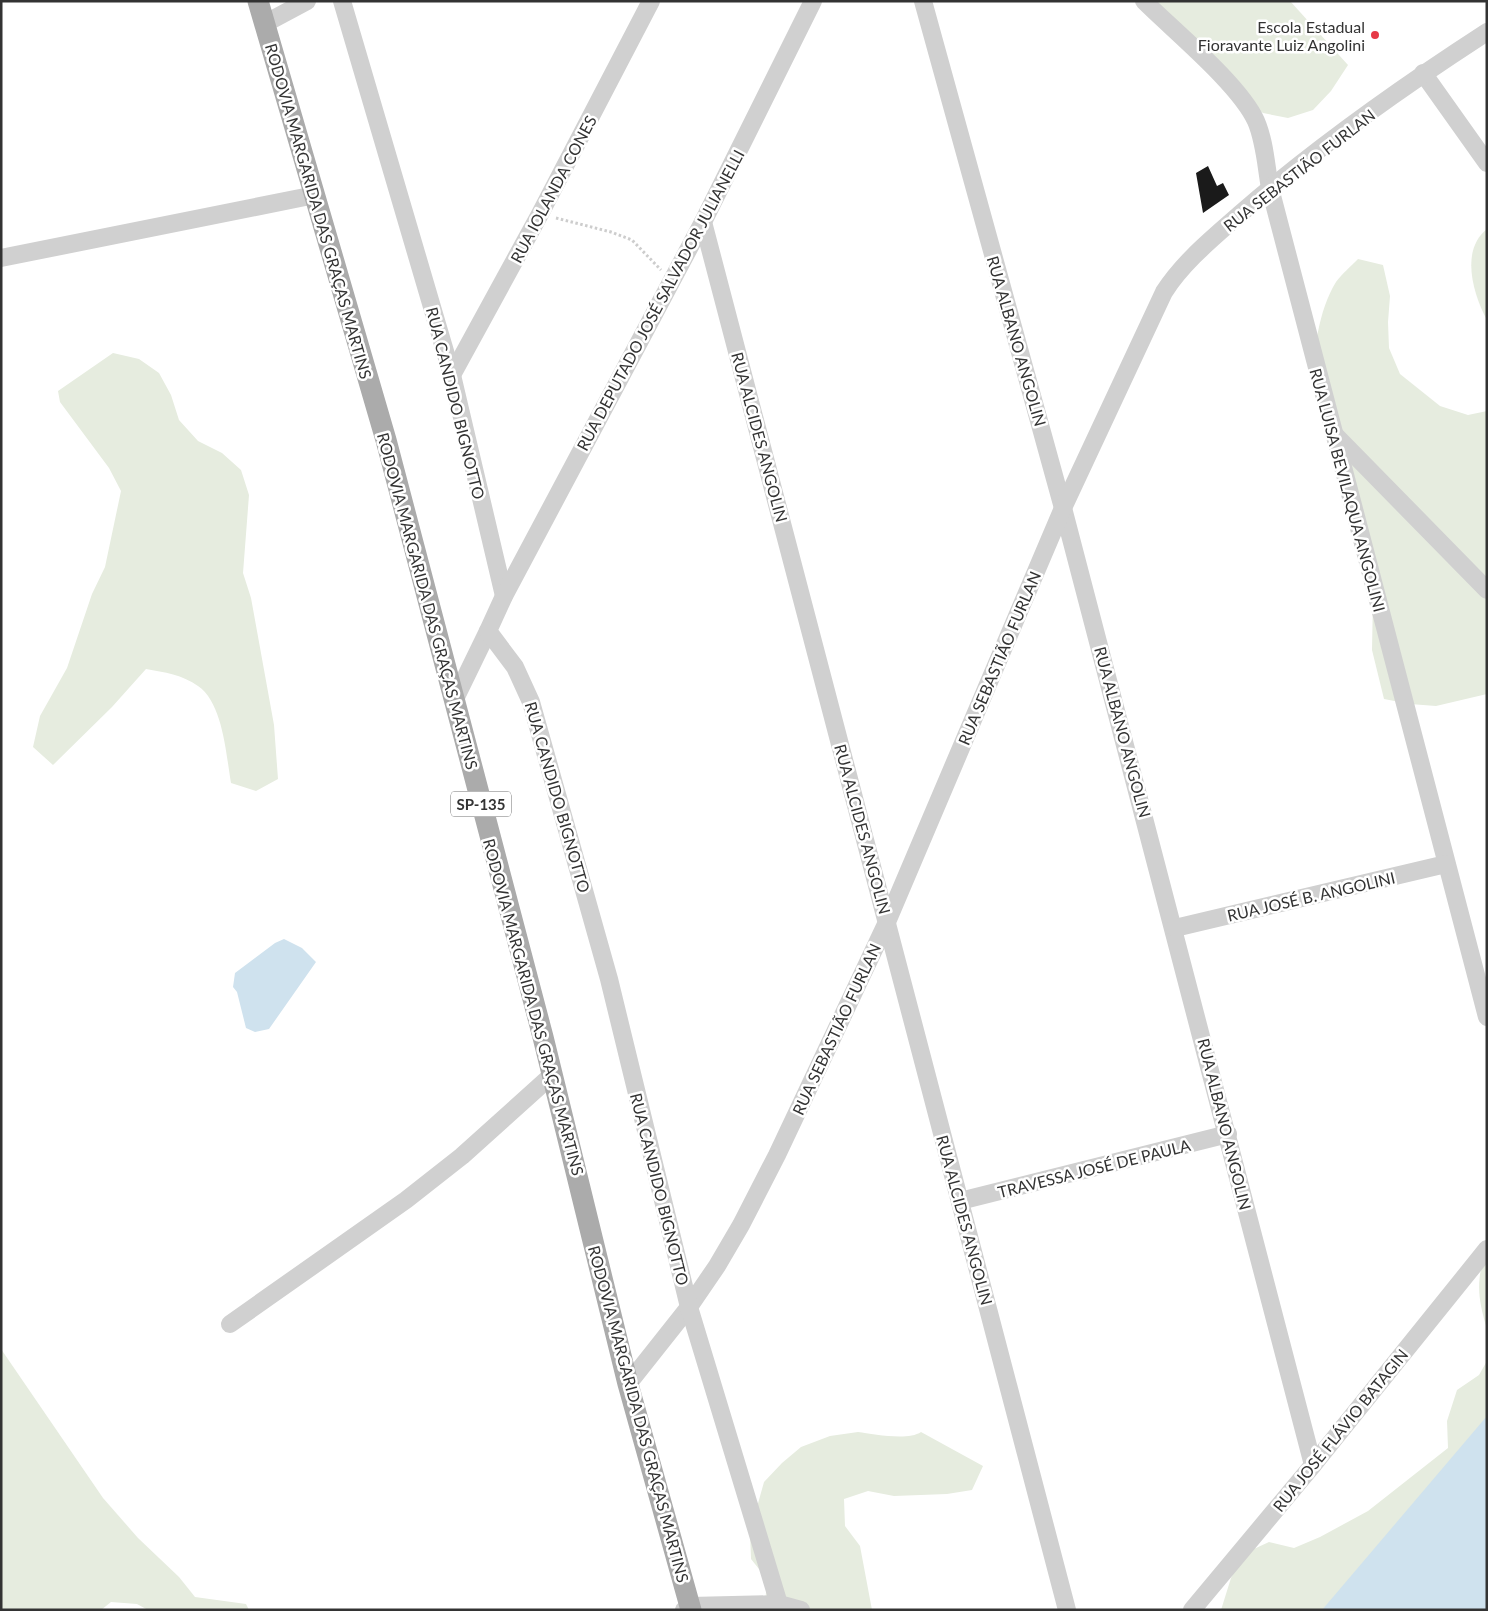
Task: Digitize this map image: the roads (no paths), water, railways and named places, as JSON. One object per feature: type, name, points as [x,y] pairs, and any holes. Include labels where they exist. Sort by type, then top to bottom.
[{"type":"main road","name":"RODOVIA MARGARIDA DAS GRAÇAS MARTINS","points":[[258,1],[386,440],[552,1075],[628,1384],[688,1608]]},
{"type":"street","points":[[264,24],[307,1]]},
{"type":"street","name":"RUA CANDIDO BIGNOTTO","points":[[342,1],[452,375],[504,596]]},
{"type":"street","name":"RUA IOLANDA CONES","points":[[452,375],[540,214],[651,1]]},
{"type":"street","name":"RUA DEPUTADO JOSÉ SALVADOR JULIANELLI","points":[[504,596],[672,282],[813,1]]},
{"type":"street","name":"RUA ALBANO ANGOLIN","points":[[922,1],[1063,508],[1175,928],[1313,1465]]},
{"type":"street","name":"RUA LUISA BEVILAQUA ANGOLINI","points":[[1144,1],[1235,91],[1248,108],[1260,134],[1270,188],[1487,1017]]},
{"type":"street","name":"RUA SEBASTIÃO FURLAN","points":[[628,1384],[689,1307],[741,1225],[760,1190],[887,922],[1063,508],[1158,302],[1171,280],[1195,254],[1270,188],[1423,73],[1487,32]]},
{"type":"street","points":[[1423,73],[1487,163]]},
{"type":"street","points":[[1,258],[315,195]]},
{"type":"street","name":"RUA ALCIDES ANGOLIN","points":[[703,222],[1067,1610]]},
{"type":"street","points":[[1334,434],[1487,590]]},
{"type":"street","points":[[454,701],[504,596]]},
{"type":"street","name":"RUA CANDIDO BIGNOTTO","points":[[488,631],[515,667],[531,702],[609,979],[689,1307],[779,1604]]},
{"type":"street","name":"RUA JOSÉ B. ANGOLINI","points":[[1175,928],[1446,864]]},
{"type":"street","points":[[230,1324],[441,1173],[482,1140],[552,1075]]},
{"type":"street","name":"TRAVESSA JOSÉ DE PAULA","points":[[960,1201],[1228,1134]]},
{"type":"street","name":"RUA JOSÉ FLÁVIO BATAGIN","points":[[1192,1610],[1313,1465],[1487,1249]]},
{"type":"street","points":[[688,1608],[779,1604],[801,1610]]},
{"type":"water","points":[[284,939],[302,948],[316,962],[269,1029],[255,1032],[246,1028],[237,992],[233,987],[235,973],[275,943]]},
{"type":"water","points":[[1487,1416],[1487,1610],[1322,1610]]},
{"type":"place","name":"Escola Estadual Fioravante Luiz Angolini","points":[[1375,35]]}]
